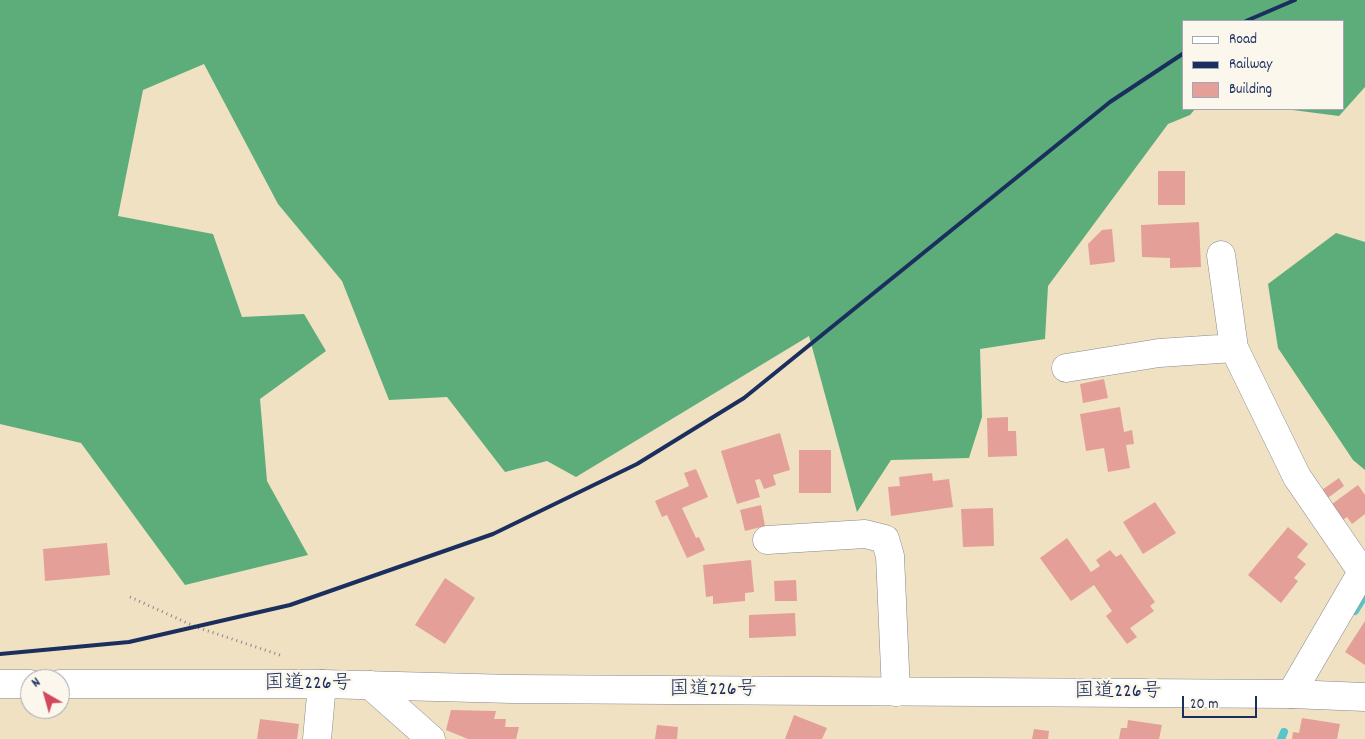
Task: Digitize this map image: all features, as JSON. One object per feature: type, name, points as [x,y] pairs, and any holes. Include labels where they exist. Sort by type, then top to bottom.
[{"type":"main road","points":[[1221,255],[1234,348],[1297,476],[1363,574],[1291,694]]},
{"type":"main road","points":[[1066,368],[1159,354],[1234,348]]},
{"type":"main road","points":[[767,540],[865,534],[885,539],[890,556],[896,692]]},
{"type":"main road","points":[[0,684],[20,684]]},
{"type":"main road","name":"国道226号","points":[[70,684],[322,684],[521,689],[1291,694],[1365,697]]},
{"type":"main road","points":[[317,739],[322,684]]},
{"type":"main road","points":[[370,685],[432,739]]},
{"type":"path","points":[[130,597],[196,626],[288,658]]},
{"type":"green space","points":[[0,0],[1365,0],[1365,87],[1345,109],[1345,20],[1182,20],[1182,110],[1194,110],[1190,115],[1168,124],[1048,286],[1045,339],[980,349],[982,417],[969,458],[891,460],[857,512],[809,336],[576,477],[547,461],[505,472],[447,397],[389,400],[342,281],[278,204],[204,64],[143,90],[118,216],[213,234],[242,317],[304,314],[326,351],[260,399],[267,481],[308,555],[185,585],[81,443],[0,424]]},
{"type":"green space","points":[[1293,110],[1344,110],[1339,116]]},
{"type":"green space","points":[[1336,233],[1365,242],[1365,470],[1353,460],[1278,348],[1268,284]]},
{"type":"building","points":[[1158,171],[1185,171],[1185,205],[1158,205]]},
{"type":"building","points":[[1199,222],[1201,267],[1170,268],[1170,258],[1142,257],[1141,225]]},
{"type":"building","points":[[1112,229],[1115,262],[1090,265],[1088,244],[1102,230]]},
{"type":"building","points":[[1104,379],[1108,398],[1083,403],[1080,384]]},
{"type":"building","points":[[1120,407],[1124,432],[1132,430],[1134,444],[1126,445],[1130,468],[1108,472],[1104,448],[1086,451],[1080,414]]},
{"type":"building","points":[[1008,417],[1008,431],[1016,431],[1017,456],[988,457],[987,418]]},
{"type":"building","points":[[780,433],[790,470],[773,475],[776,485],[764,489],[760,479],[755,480],[760,497],[737,504],[721,451]]},
{"type":"building","points":[[799,450],[831,450],[831,493],[799,493]]},
{"type":"building","points":[[696,469],[708,497],[682,508],[696,538],[699,537],[705,550],[687,558],[667,515],[662,517],[655,501],[689,486],[684,473]]},
{"type":"building","points":[[932,473],[933,481],[949,479],[953,507],[891,516],[888,487],[900,486],[899,477]]},
{"type":"building","points":[[1339,478],[1344,486],[1325,500],[1319,492]]},
{"type":"building","points":[[1358,485],[1365,495],[1365,514],[1352,524],[1347,517],[1343,520],[1332,504]]},
{"type":"building","points":[[1155,502],[1176,533],[1143,554],[1123,522]]},
{"type":"building","points":[[761,505],[765,526],[745,531],[740,510]]},
{"type":"building","points":[[993,508],[994,546],[963,547],[961,509]]},
{"type":"building","points":[[1288,527],[1308,544],[1297,557],[1306,564],[1294,578],[1298,581],[1281,603],[1248,575]]},
{"type":"building","points":[[1067,538],[1091,572],[1100,566],[1096,560],[1110,550],[1116,557],[1121,554],[1155,602],[1150,606],[1154,611],[1130,628],[1137,637],[1127,644],[1106,616],[1112,611],[1094,585],[1071,601],[1040,558]]},
{"type":"building","points":[[107,543],[110,575],[45,581],[43,549]]},
{"type":"building","points":[[751,560],[754,592],[745,593],[745,601],[713,604],[713,596],[706,597],[703,565]]},
{"type":"building","points":[[445,578],[475,598],[445,644],[415,625]]},
{"type":"building","points":[[796,580],[797,601],[775,601],[774,581]]},
{"type":"building","points":[[795,613],[796,636],[749,638],[749,615]]},
{"type":"building","points":[[1365,621],[1365,665],[1345,652]]},
{"type":"building","points":[[451,710],[496,711],[494,719],[506,719],[505,727],[519,727],[516,739],[468,739],[446,730]]},
{"type":"building","points":[[794,715],[827,728],[822,739],[785,739]]},
{"type":"building","points":[[1302,718],[1340,724],[1337,739],[1292,739],[1293,732],[1299,733]]},
{"type":"building","points":[[260,719],[299,724],[297,739],[257,739]]},
{"type":"building","points":[[1128,720],[1162,725],[1159,739],[1119,739],[1121,728],[1127,728]]},
{"type":"building","points":[[657,725],[678,727],[677,739],[655,739]]},
{"type":"building","points":[[1034,729],[1049,731],[1048,739],[1032,739]]},
{"type":"waterway","points":[[1355,611],[1365,595]]},
{"type":"waterway","points":[[1281,739],[1284,732]]},
{"type":"railway","points":[[1248,20],[1295,0]]},
{"type":"railway","points":[[0,654],[129,642],[290,605],[493,534],[637,464],[744,398],[1110,102],[1182,54]]}]
